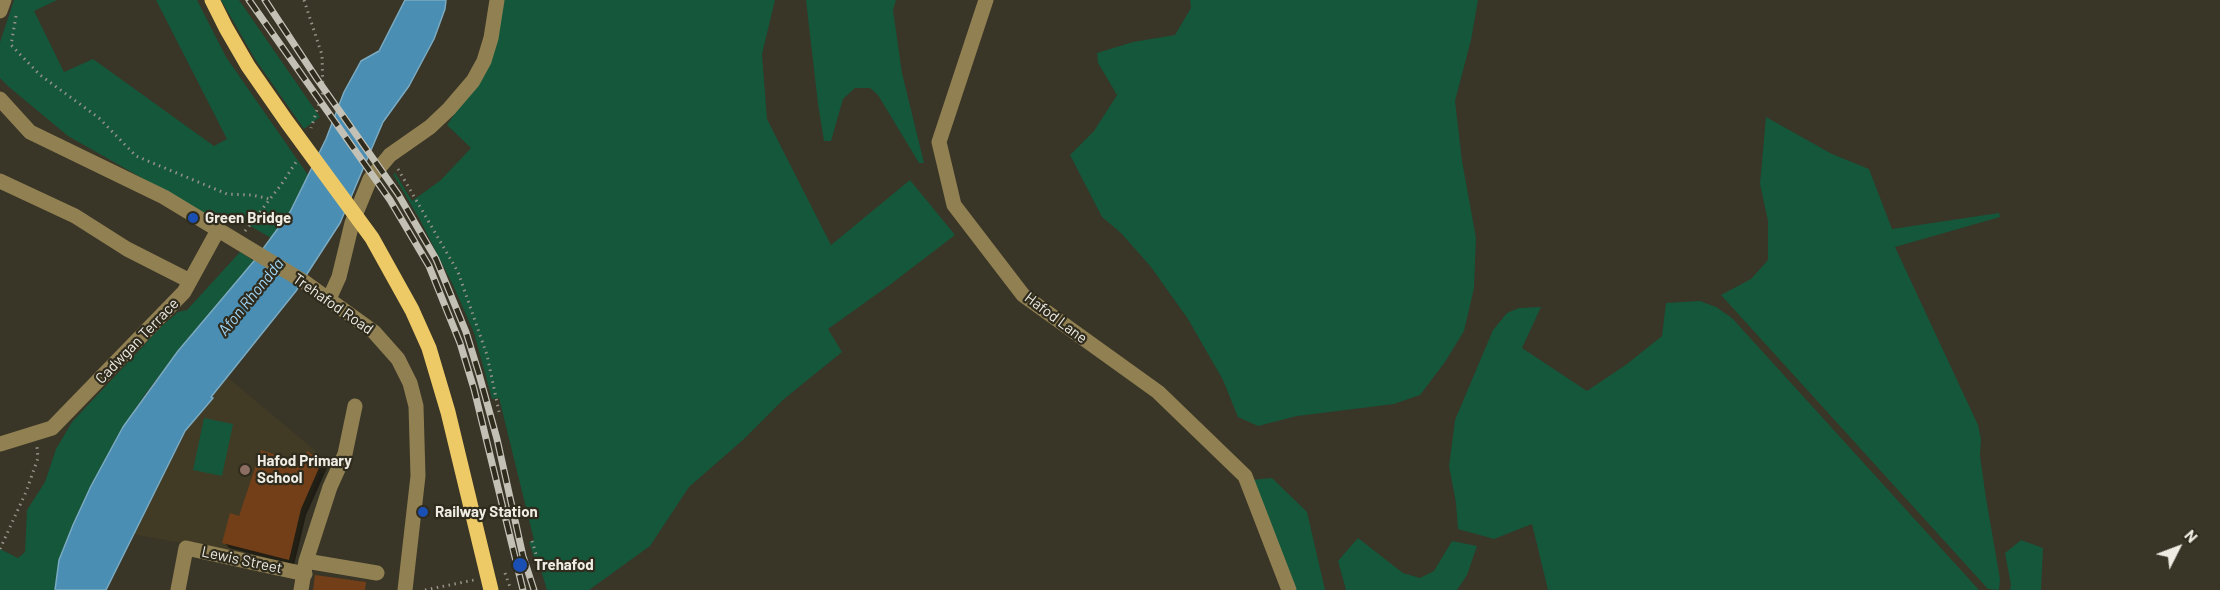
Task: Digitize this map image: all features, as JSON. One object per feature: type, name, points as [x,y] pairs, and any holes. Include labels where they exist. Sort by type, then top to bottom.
[{"type":"main road","points":[[212,0],[248,66],[372,238],[407,300],[429,348],[448,412],[491,590]]},
{"type":"street","points":[[0,11],[4,0]]},
{"type":"street","points":[[329,299],[339,277],[352,223],[370,179],[390,155],[430,127],[473,81],[484,61],[497,0]]},
{"type":"street","name":"Hafod Lane","points":[[986,0],[939,142],[954,205],[1023,295],[1158,392],[1245,476],[1289,590]]},
{"type":"street","name":"Trehafod Road","points":[[0,99],[30,132],[164,197],[242,243],[329,299],[374,332],[398,359],[410,383],[416,406],[418,476],[405,590]]},
{"type":"street","points":[[0,181],[75,216],[127,249],[190,281]]},
{"type":"street","name":"Cadwgan Terrace","points":[[0,444],[52,428],[184,292],[218,230]]},
{"type":"street","points":[[301,590],[305,567],[330,487],[345,454],[355,406]]},
{"type":"street","name":"Lewis Street","points":[[178,590],[186,548],[305,567]]},
{"type":"street","points":[[305,567],[376,573]]},
{"type":"path","points":[[16,15],[11,45],[40,75],[99,118],[136,156],[227,194],[252,195],[270,199]]},
{"type":"path","points":[[390,155],[458,272],[488,355],[500,412]]},
{"type":"path","points":[[0,549],[26,492],[38,458],[36,433]]},
{"type":"path","points":[[532,541],[539,564],[536,564]]},
{"type":"path","points":[[505,573],[511,590]]},
{"type":"path","points":[[425,590],[474,580]]},
{"type":"shaded area","name":"Hafod Primary School","points":[[227,377],[331,464],[323,474],[320,473],[303,519],[293,563],[132,534],[180,438]]},
{"type":"green space","points":[[14,0],[57,0],[34,11],[64,72],[93,59],[214,146],[227,139],[156,0],[197,0],[226,57],[308,175],[290,212],[271,238],[242,221],[209,216],[68,136],[9,87],[0,78],[0,42]]},
{"type":"green space","points":[[221,0],[239,0],[320,117],[304,129],[255,59]]},
{"type":"green space","points":[[504,0],[775,0],[762,54],[767,119],[831,245],[910,180],[955,235],[828,329],[842,352],[784,399],[744,439],[689,487],[650,546],[589,590],[547,590],[529,542],[534,540],[499,398],[492,399],[474,333],[453,285],[420,220],[393,174],[395,173],[412,201],[441,180],[471,148],[447,125],[464,100],[497,39]]},
{"type":"green space","points":[[806,0],[896,0],[893,10],[902,73],[924,163],[919,163],[878,95],[870,88],[855,88],[843,99],[831,141],[824,141]]},
{"type":"green space","points":[[1190,0],[1478,0],[1471,40],[1455,101],[1462,161],[1476,238],[1474,288],[1464,331],[1445,362],[1420,395],[1394,404],[1297,416],[1258,426],[1238,417],[1223,380],[1188,319],[1151,267],[1121,233],[1102,217],[1070,155],[1094,131],[1117,95],[1098,63],[1097,53],[1133,42],[1175,35],[1191,8]]},
{"type":"green space","points":[[1766,117],[1832,154],[1869,169],[1892,229],[1999,213],[2000,217],[1895,247],[1978,425],[1986,498],[2000,579],[1999,590],[1988,589],[1721,295],[1751,279],[1768,260],[1768,221],[1760,184]]},
{"type":"green space","points":[[240,252],[254,261],[178,351],[123,427],[91,486],[59,560],[55,590],[0,590],[0,549],[18,558],[25,552],[27,510],[45,482],[56,449],[72,422],[161,327],[178,312],[187,310]]},
{"type":"green space","points":[[1700,301],[1716,307],[1732,318],[1979,590],[1548,590],[1532,524],[1494,539],[1458,529],[1449,466],[1455,420],[1493,330],[1507,313],[1519,308],[1541,307],[1522,348],[1587,391],[1627,364],[1662,336],[1666,303]]},
{"type":"green space","points":[[204,418],[233,424],[222,476],[193,470]]},
{"type":"green space","points":[[1272,478],[1307,512],[1325,590],[1293,590],[1251,480]]},
{"type":"green space","points":[[1358,538],[1403,573],[1420,578],[1434,571],[1452,541],[1477,546],[1467,575],[1457,590],[1346,590],[1338,561]]},
{"type":"green space","points":[[2021,540],[2043,548],[2041,590],[2010,590],[2005,553]]},
{"type":"water","name":"Afon Rhondda","points":[[405,0],[446,0],[445,9],[434,39],[409,86],[383,122],[340,223],[296,291],[185,431],[106,590],[55,590],[59,560],[73,525],[123,427],[178,351],[254,261],[290,212],[326,139],[344,92],[361,61],[379,51]]},
{"type":"building","points":[[261,450],[302,464],[307,451],[322,461],[301,509],[289,560],[222,543],[230,513],[239,516]]},
{"type":"building","points":[[315,575],[366,582],[365,590],[313,590]]},
{"type":"railway","points":[[249,0],[390,200],[429,266],[460,343],[474,389],[523,590]]},
{"type":"railway","points":[[265,0],[398,194],[436,259],[466,332],[479,374],[497,439],[523,556],[534,590]]},
{"type":"place","name":"Green Bridge","points":[[193,218]]},
{"type":"place","name":"Hafod Primary School","points":[[245,470]]},
{"type":"place","name":"Railway Station","points":[[423,512]]},
{"type":"place","name":"Trehafod","points":[[520,565]]}]
